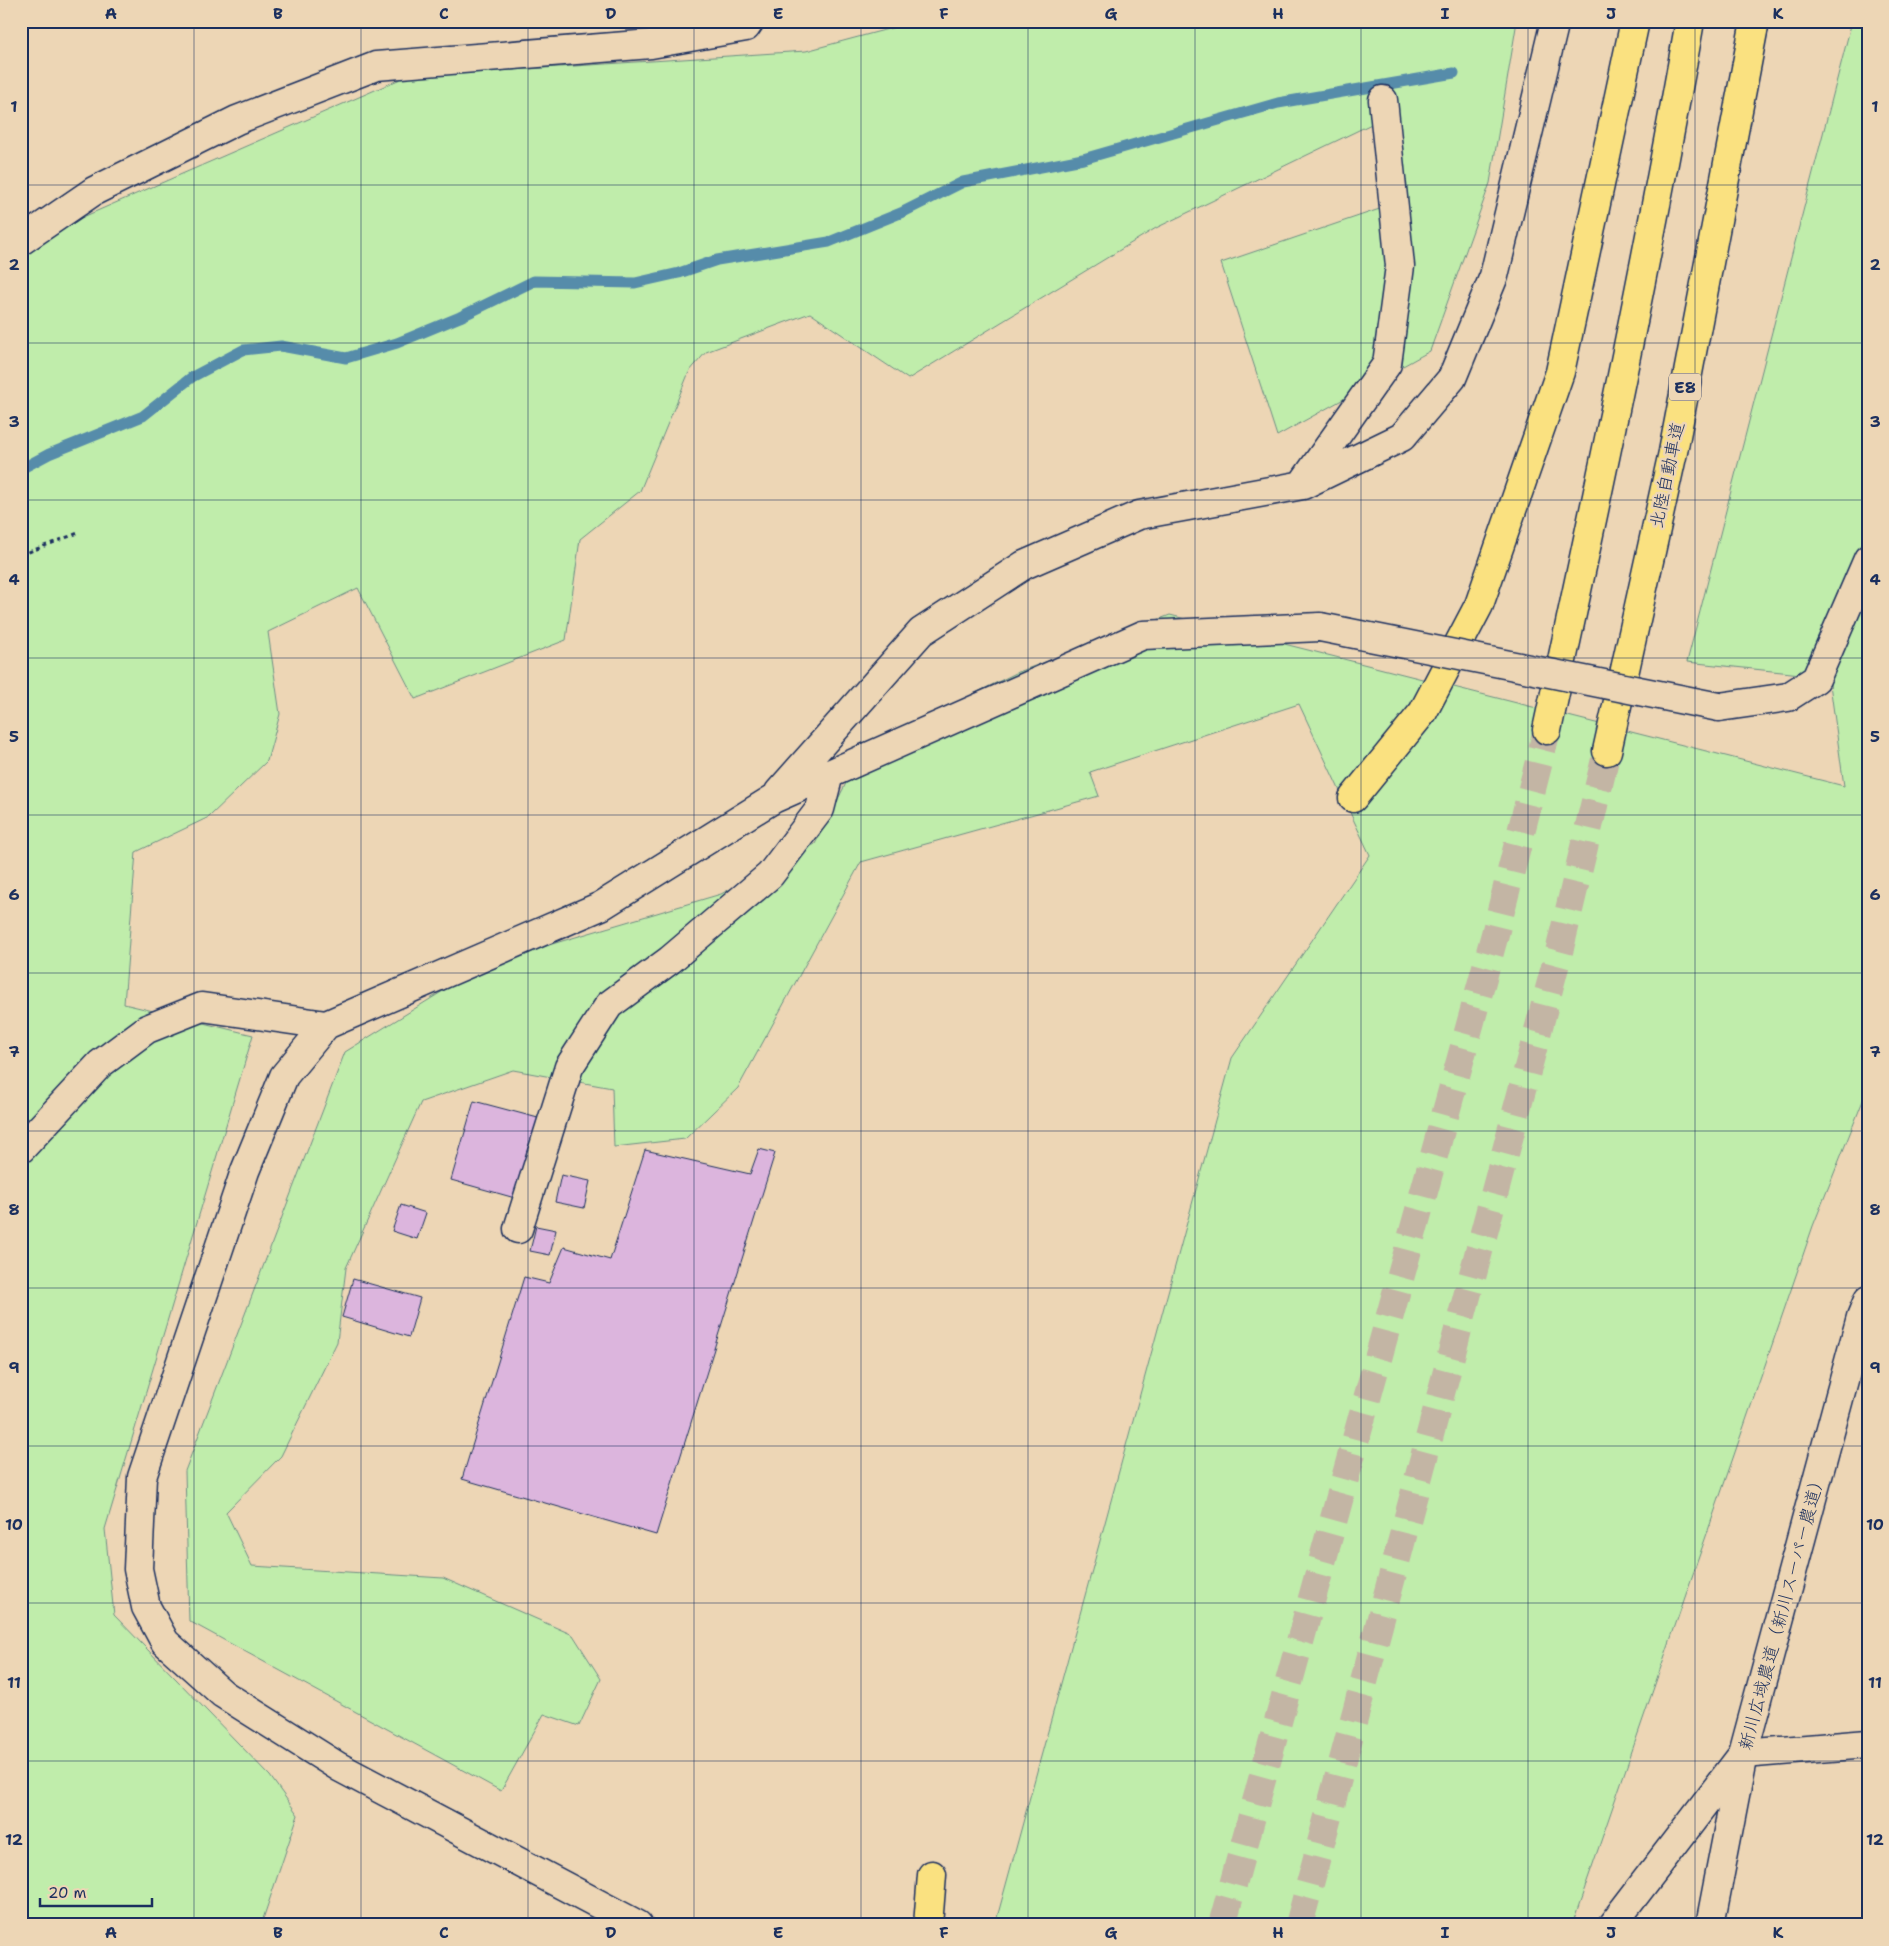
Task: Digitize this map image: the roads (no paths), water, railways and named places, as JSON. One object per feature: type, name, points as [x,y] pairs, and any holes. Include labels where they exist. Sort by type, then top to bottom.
[{"type":"highway","points":[[1353,798],[1424,712],[1479,605],[1560,372],[1635,21]]},
{"type":"highway","points":[[1547,730],[1612,426],[1690,21]]},
{"type":"highway","name":"北陸自動車道","points":[[1607,751],[1673,452],[1755,21]]},
{"type":"highway","points":[[928,1925],[932,1875]]},
{"type":"street","points":[[21,241],[94,191],[228,124],[376,66],[651,44],[746,27],[750,21]]},
{"type":"street","points":[[773,798],[921,632],[1024,565],[1139,515],[1302,485],[1402,437],[1452,378],[1494,276],[1555,21]]},
{"type":"street","points":[[1302,485],[1387,364],[1400,266],[1383,100]]},
{"type":"street","points":[[638,1925],[339,1767],[223,1694],[165,1642],[146,1607],[138,1569],[142,1477],[252,1154],[284,1076],[326,1026],[601,906],[773,798],[1143,635],[1320,627],[1719,706],[1788,697],[1816,679],[1868,559]]},
{"type":"street","points":[[518,1230],[569,1066],[609,1005],[670,960],[770,875],[820,809],[830,774]]},
{"type":"street","points":[[21,1149],[100,1064],[147,1029],[193,1010],[202,1007],[326,1026]]},
{"type":"street","name":"新川広域農道（新川スーパー農道）","points":[[1710,1925],[1743,1754],[1861,1317],[1868,1300]]},
{"type":"street","points":[[1612,1925],[1743,1754],[1868,1744]]},
{"type":"waterway","points":[[21,469],[49,454],[143,416],[192,377],[243,350],[281,346],[346,358],[397,343],[460,317],[534,281],[635,283],[679,273],[717,260],[829,242],[903,212],[963,182],[1083,159],[1278,103],[1454,73]]},
{"type":"tunnel","points":[[1222,1925],[1495,934],[1547,730]]},
{"type":"tunnel","points":[[1299,1925],[1560,948],[1607,751]]}]
